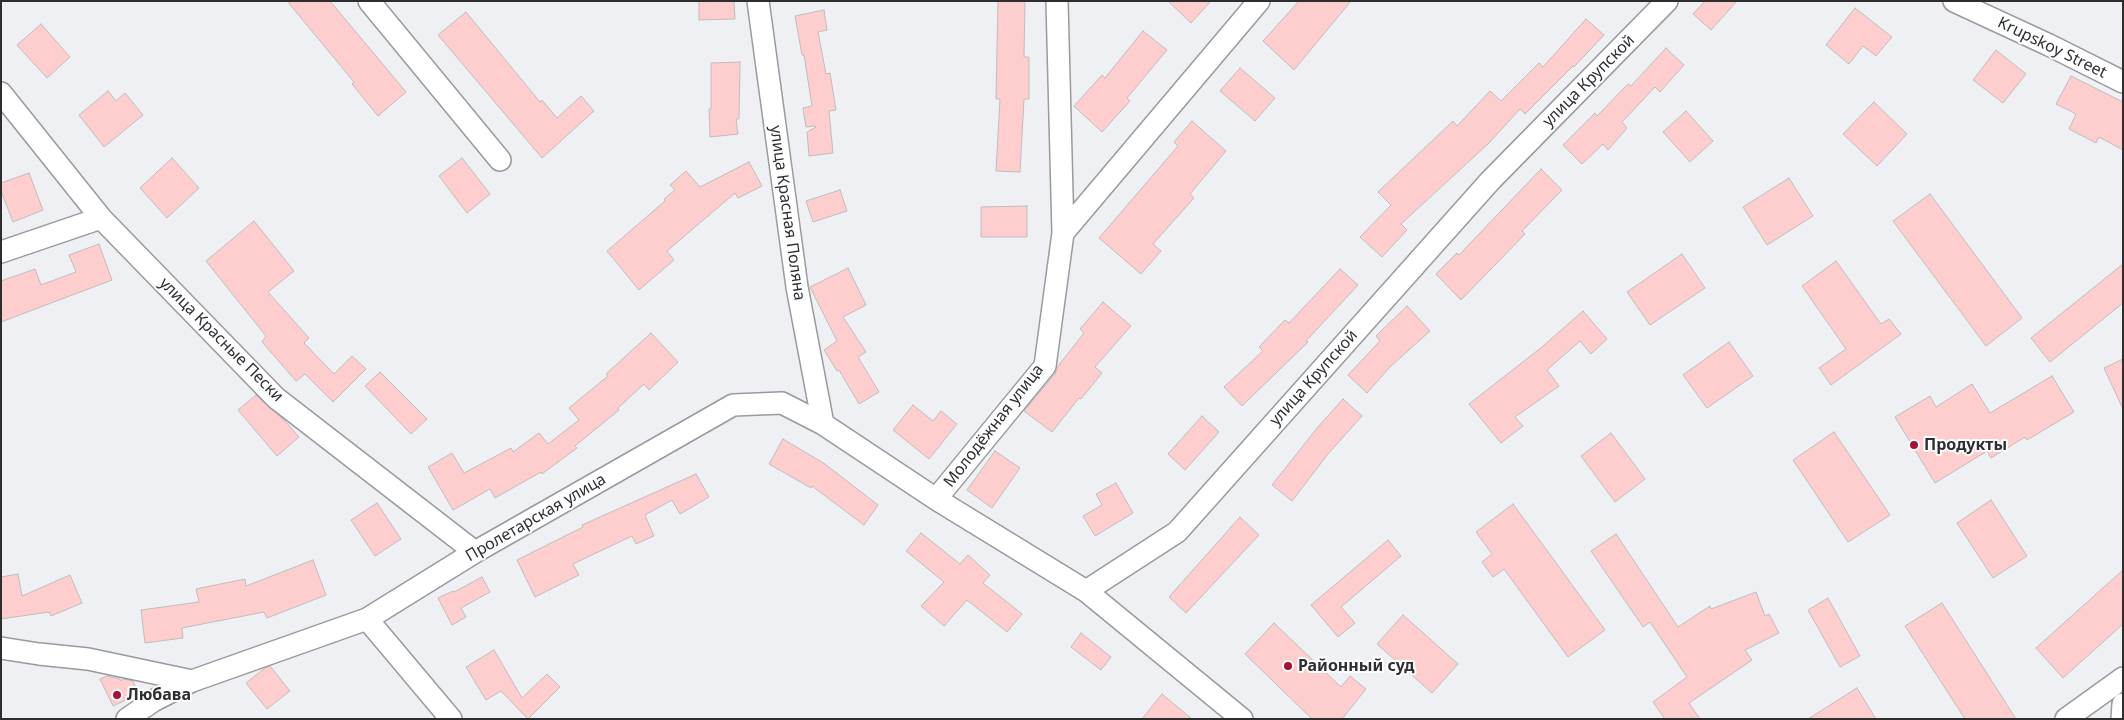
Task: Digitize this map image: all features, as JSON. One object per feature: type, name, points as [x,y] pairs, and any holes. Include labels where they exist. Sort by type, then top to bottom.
[{"type":"street","points":[[369,1],[500,160]]},
{"type":"street","name":"улица Красная Поляна","points":[[758,1],[797,287],[823,424]]},
{"type":"street","name":"Молодёжная улица","points":[[936,499],[1045,366],[1063,233],[1057,1]]},
{"type":"street","points":[[1063,233],[1259,1]]},
{"type":"street","name":"улица Крупской","points":[[1086,590],[1177,532],[1490,181],[1667,1]]},
{"type":"street","name":"Krupskoy Street","points":[[1954,1],[2049,44],[2123,82]]},
{"type":"street","name":"улица Красные Пески","points":[[1,93],[101,218],[276,398],[475,552]]},
{"type":"street","points":[[1,252],[101,218]]},
{"type":"street","name":"Пролетарская улица","points":[[127,719],[153,701],[192,681],[367,619],[475,552],[733,405],[782,403],[823,424],[936,499],[1086,590]]},
{"type":"street","points":[[1086,590],[1242,719]]},
{"type":"street","points":[[367,619],[451,719]]},
{"type":"street","points":[[1,648],[88,659],[192,681]]},
{"type":"street","points":[[2066,719],[2123,678]]},
{"type":"street","points":[[2122,719],[2123,704]]},
{"type":"building","points":[[287,1],[330,1],[406,92],[378,116],[352,84],[354,82]]},
{"type":"building","points":[[699,1],[734,1],[735,19],[699,20]]},
{"type":"building","points":[[998,1],[1025,1],[1024,57],[1029,57],[1029,99],[1024,99],[1020,172],[996,171],[1000,99],[996,99]]},
{"type":"building","points":[[1168,1],[1211,1],[1191,23]]},
{"type":"building","points":[[1299,1],[1351,1],[1294,70],[1263,41]]},
{"type":"building","points":[[1705,1],[1737,1],[1711,30],[1693,14]]},
{"type":"building","points":[[1855,8],[1892,37],[1876,56],[1863,46],[1849,64],[1826,45]]},
{"type":"building","points":[[824,10],[827,30],[818,32],[826,74],[830,73],[836,110],[829,111],[833,153],[809,156],[807,132],[816,127],[806,127],[803,108],[812,106],[804,55],[802,55],[795,16]]},
{"type":"building","points":[[466,12],[540,102],[542,100],[557,118],[581,96],[594,111],[542,158],[438,35]]},
{"type":"building","points":[[1586,19],[1604,35],[1525,114],[1520,109],[1489,143],[1401,224],[1407,230],[1382,257],[1360,237],[1391,205],[1378,192],[1453,121],[1457,126],[1490,91],[1501,101],[1539,63],[1543,67]]},
{"type":"building","points":[[41,24],[70,57],[47,78],[17,45]]},
{"type":"building","points":[[1143,31],[1167,50],[1127,98],[1130,101],[1102,132],[1074,106],[1102,75],[1105,78]]},
{"type":"building","points":[[1666,48],[1684,65],[1660,92],[1655,87],[1622,122],[1627,128],[1608,150],[1603,144],[1582,164],[1563,145],[1595,113],[1597,116],[1628,84],[1631,86]]},
{"type":"building","points":[[1996,50],[2026,74],[2003,103],[1973,80]]},
{"type":"building","points":[[740,62],[739,119],[736,119],[738,134],[710,137],[711,63]]},
{"type":"building","points":[[1240,68],[1275,98],[1255,121],[1220,91]]},
{"type":"building","points":[[2071,76],[2123,102],[2123,150],[2099,137],[2096,143],[2069,129],[2076,114],[2056,104]]},
{"type":"building","points":[[108,91],[116,101],[125,93],[143,115],[104,147],[79,115]]},
{"type":"building","points":[[1874,102],[1907,134],[1877,166],[1843,134]]},
{"type":"building","points":[[1686,111],[1713,141],[1690,162],[1663,132]]},
{"type":"building","points":[[1192,121],[1226,151],[1190,194],[1194,198],[1153,244],[1161,251],[1141,274],[1099,238],[1178,146],[1174,142]]},
{"type":"building","points":[[172,158],[199,188],[167,218],[140,188]]},
{"type":"building","points":[[462,158],[490,194],[467,213],[439,176]]},
{"type":"building","points":[[749,162],[762,186],[738,198],[735,193],[667,251],[674,260],[639,290],[607,251],[665,201],[664,199],[675,190],[670,185],[686,171],[700,187]]},
{"type":"building","points":[[1541,169],[1562,190],[1522,231],[1525,234],[1461,300],[1436,274],[1457,253],[1459,255]]},
{"type":"building","points":[[29,173],[43,210],[13,222],[1,191],[1,183]]},
{"type":"building","points":[[1789,178],[1813,216],[1767,245],[1743,207]]},
{"type":"building","points":[[840,190],[847,211],[813,222],[806,201]]},
{"type":"building","points":[[1930,194],[2022,318],[1986,346],[1893,221]]},
{"type":"building","points":[[1027,206],[1027,237],[981,237],[981,207]]},
{"type":"building","points":[[254,221],[294,271],[268,292],[309,338],[304,343],[334,374],[352,356],[366,369],[333,402],[305,374],[296,381],[262,342],[266,336],[206,261]]},
{"type":"building","points":[[99,244],[112,280],[1,322],[1,281],[35,269],[41,285],[76,272],[69,255]]},
{"type":"building","points":[[1682,254],[1705,288],[1650,325],[1627,292]]},
{"type":"building","points":[[1836,261],[1881,324],[1889,319],[1901,334],[1831,385],[1819,368],[1846,349],[1802,286]]},
{"type":"building","points":[[2123,264],[2123,303],[2050,362],[2031,338]]},
{"type":"building","points":[[848,268],[866,305],[843,317],[866,352],[858,357],[879,392],[859,404],[839,370],[837,371],[824,350],[837,341],[810,287]]},
{"type":"building","points":[[1340,269],[1358,285],[1306,341],[1308,342],[1242,406],[1224,387],[1263,351],[1259,347],[1285,320],[1289,323]]},
{"type":"building","points":[[1103,302],[1131,326],[1095,367],[1102,373],[1052,432],[1024,411],[1055,374],[1058,366],[1084,333],[1080,329]]},
{"type":"building","points":[[1407,306],[1430,331],[1390,367],[1367,393],[1348,375],[1380,341],[1376,336]]},
{"type":"building","points":[[1583,311],[1607,339],[1591,354],[1580,341],[1547,370],[1559,386],[1515,417],[1523,426],[1501,443],[1469,404],[1542,347]]},
{"type":"building","points":[[651,333],[678,362],[649,390],[644,384],[618,408],[619,410],[575,446],[577,448],[542,474],[541,472],[495,498],[490,489],[453,510],[428,467],[452,453],[464,473],[511,448],[513,452],[539,433],[548,444],[579,420],[569,408],[608,376],[606,374]]},
{"type":"building","points":[[1729,342],[1753,376],[1707,408],[1683,375]]},
{"type":"building","points":[[2123,359],[2123,409],[2104,368]]},
{"type":"building","points":[[380,372],[427,419],[411,434],[365,386]]},
{"type":"building","points":[[2052,376],[2074,412],[2027,440],[2025,437],[1991,458],[1987,451],[1935,483],[1895,417],[1930,396],[1936,407],[1972,384],[1990,413]]},
{"type":"building","points":[[256,395],[285,421],[299,437],[277,456],[238,410]]},
{"type":"building","points":[[1343,399],[1362,416],[1328,454],[1292,501],[1272,485]]},
{"type":"building","points":[[913,405],[933,421],[941,411],[957,424],[929,459],[893,430]]},
{"type":"building","points":[[1202,416],[1219,432],[1185,470],[1168,454]]},
{"type":"building","points":[[1834,432],[1890,515],[1848,542],[1793,460]]},
{"type":"building","points":[[1611,433],[1645,479],[1615,502],[1581,456]]},
{"type":"building","points":[[783,439],[825,464],[878,505],[864,525],[812,486],[811,488],[769,464]]},
{"type":"building","points":[[995,451],[1020,468],[992,508],[967,490]]},
{"type":"building","points":[[696,474],[709,497],[680,514],[672,500],[645,515],[654,536],[636,544],[632,536],[573,564],[579,575],[535,597],[517,560],[583,527],[582,525]]},
{"type":"building","points":[[1116,483],[1133,513],[1095,536],[1083,516],[1102,505],[1096,494]]},
{"type":"building","points":[[1991,500],[2027,556],[1993,578],[1957,523]]},
{"type":"building","points":[[377,503],[401,539],[375,556],[351,520]]},
{"type":"building","points":[[1513,504],[1605,630],[1568,657],[1504,569],[1493,577],[1482,562],[1492,554],[1476,532]]},
{"type":"building","points":[[1240,517],[1259,535],[1186,613],[1169,597]]},
{"type":"building","points":[[921,533],[960,564],[968,555],[990,575],[983,583],[1022,614],[1007,632],[967,600],[944,626],[921,606],[944,582],[906,551]]},
{"type":"building","points":[[1616,534],[1678,627],[1710,606],[1711,609],[1756,592],[1765,616],[1769,614],[1779,633],[1745,650],[1752,660],[1689,703],[1700,719],[1665,719],[1653,702],[1687,677],[1650,622],[1643,627],[1591,551]]},
{"type":"building","points":[[1388,540],[1401,556],[1341,607],[1355,623],[1338,637],[1311,605]]},
{"type":"building","points":[[313,560],[326,595],[267,618],[264,612],[182,628],[183,638],[145,643],[141,610],[199,602],[196,589],[245,579],[246,586]]},
{"type":"building","points":[[2123,570],[2123,624],[2063,678],[2036,648]]},
{"type":"building","points":[[18,574],[22,596],[70,575],[82,603],[51,616],[49,612],[1,619],[1,577]]},
{"type":"building","points":[[482,577],[490,592],[461,608],[466,617],[452,625],[438,598]]},
{"type":"building","points":[[1828,598],[1860,656],[1840,667],[1808,610]]},
{"type":"building","points":[[1942,603],[2016,719],[1965,719],[1905,626]]},
{"type":"building","points":[[1403,615],[1458,664],[1432,693],[1377,644]]},
{"type":"building","name":"Районный суд","points":[[1274,623],[1341,687],[1350,676],[1366,689],[1342,719],[1312,719],[1245,654]]},
{"type":"building","points":[[1081,633],[1111,657],[1101,670],[1071,647]]},
{"type":"building","points":[[494,650],[522,698],[547,674],[560,687],[528,719],[501,691],[486,700],[466,667]]},
{"type":"building","points":[[270,666],[290,691],[267,709],[246,683]]},
{"type":"building","points":[[107,676],[120,679],[121,681],[124,679],[133,681],[139,694],[113,706],[100,679]]},
{"type":"building","points":[[1857,688],[1876,719],[1808,719]]},
{"type":"building","points":[[1162,694],[1192,719],[1142,719]]},
{"type":"place","name":"Продукты","points":[[1914,445]]},
{"type":"place","name":"Районный суд","points":[[1288,666]]},
{"type":"place","name":"Любава","points":[[117,695]]}]
